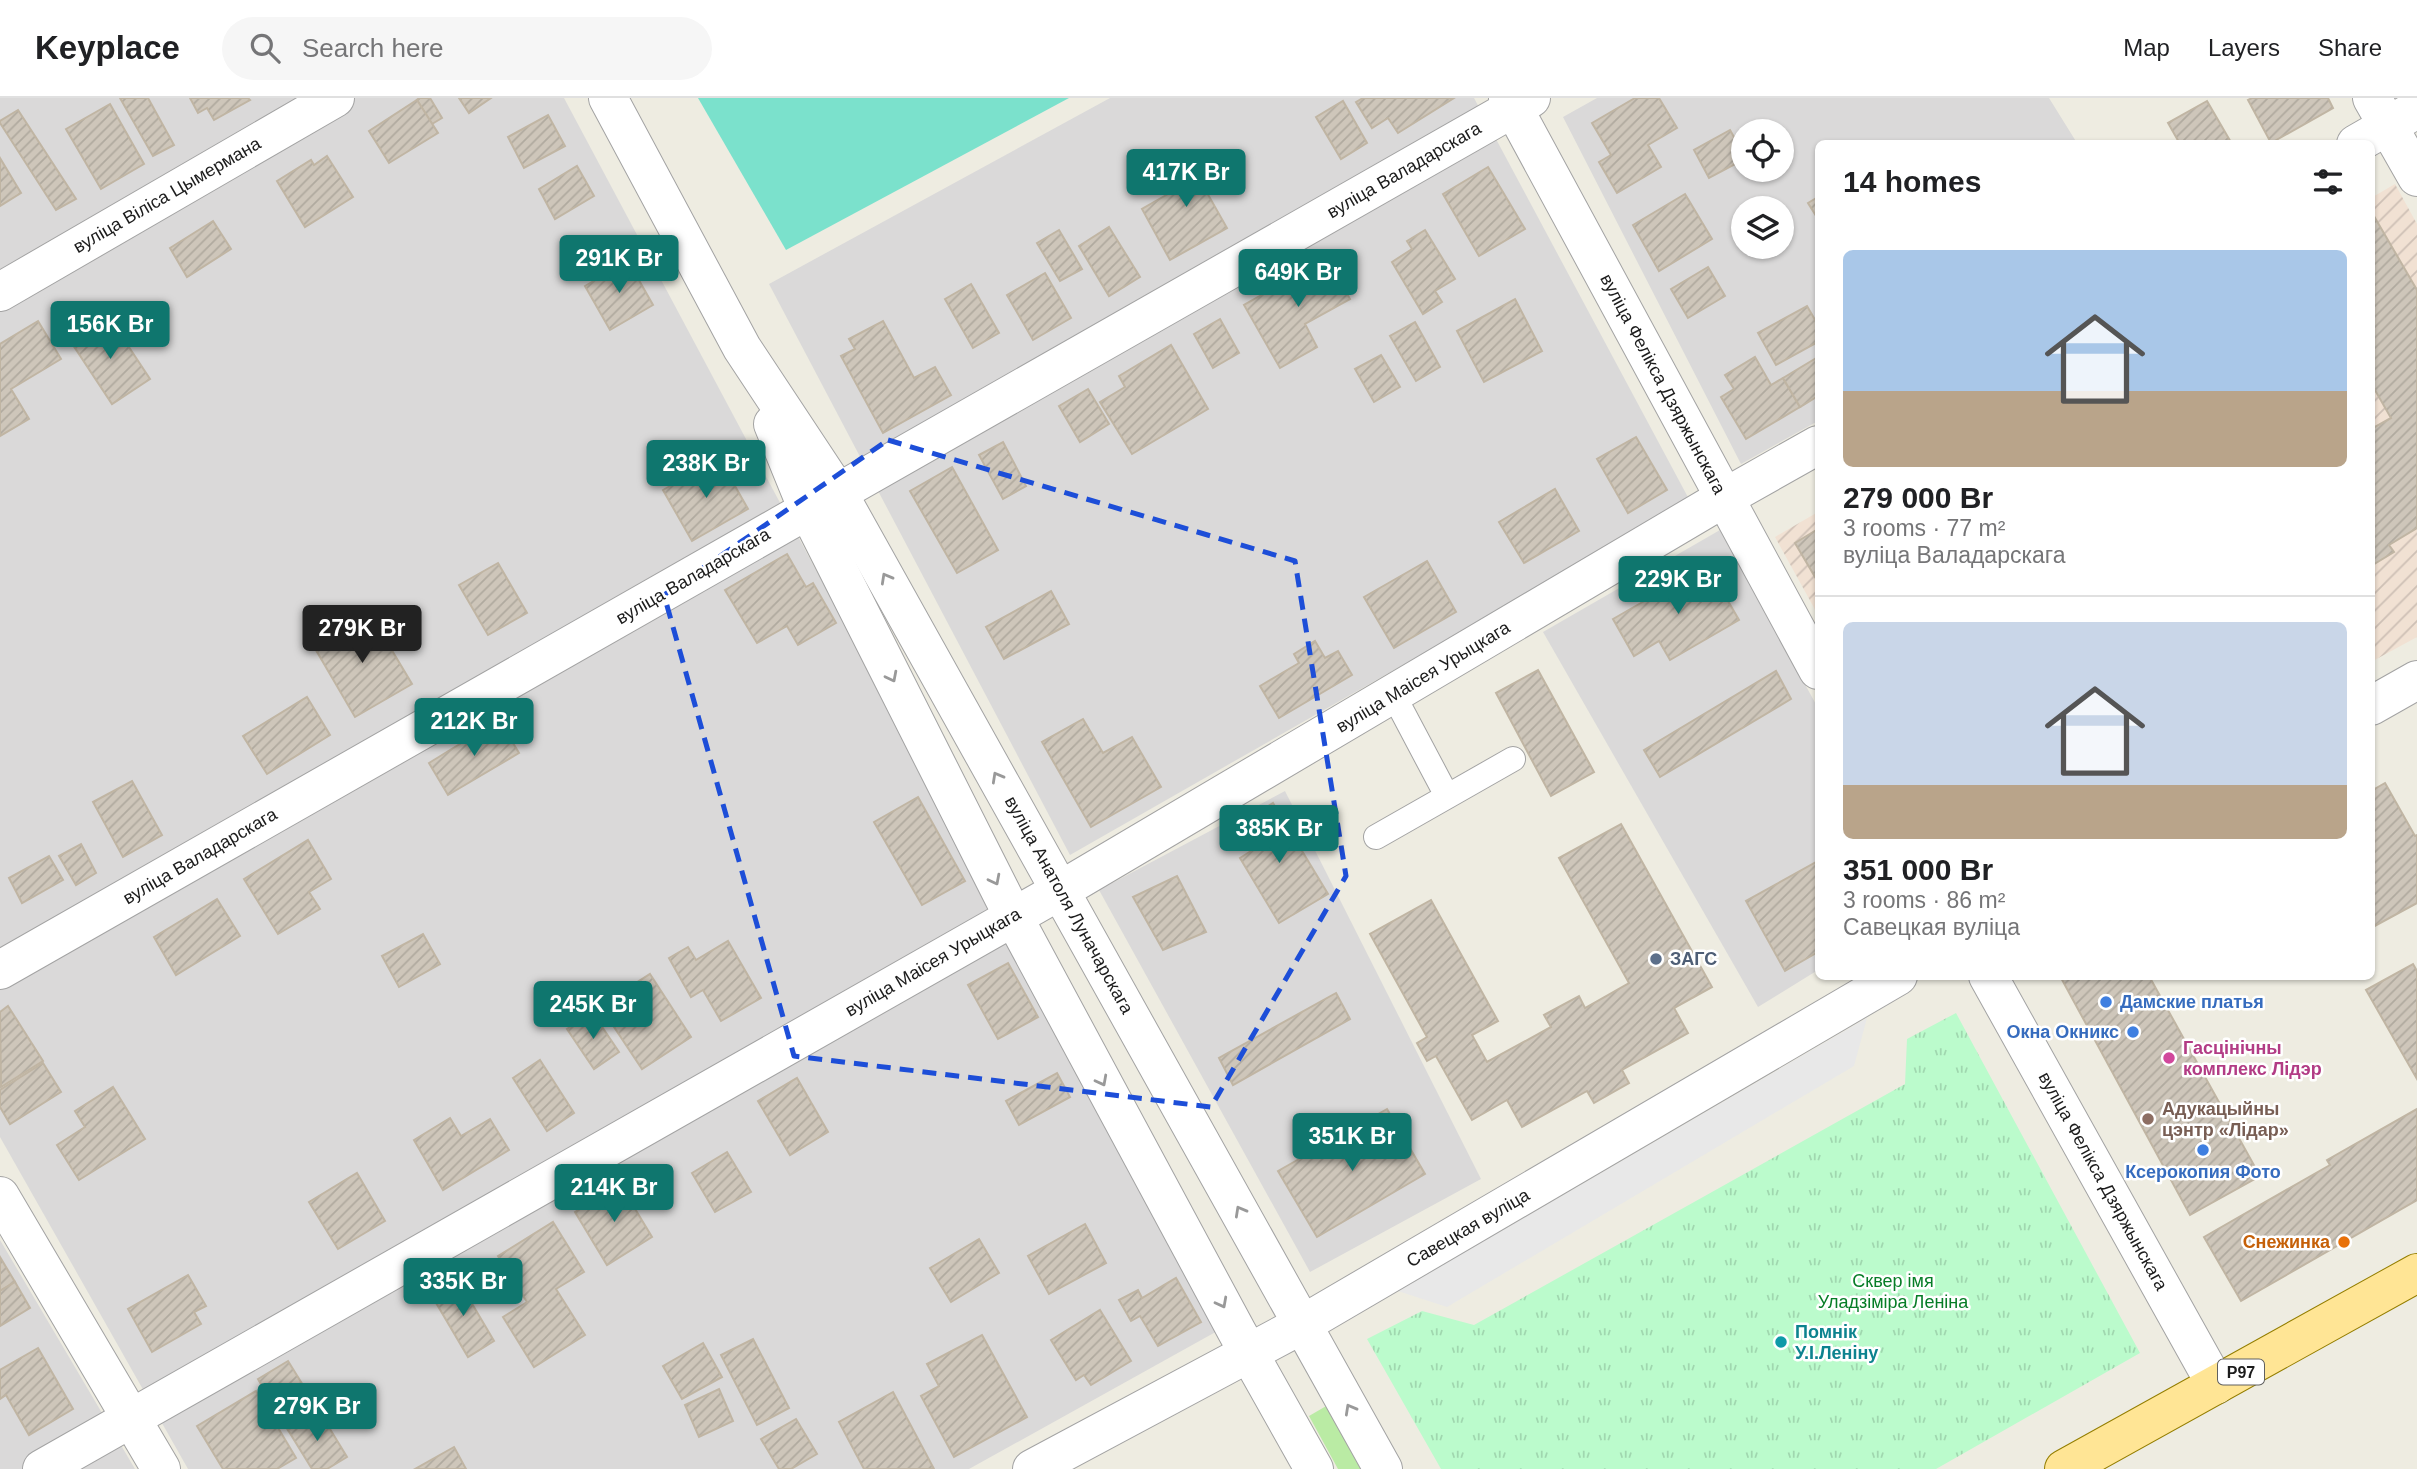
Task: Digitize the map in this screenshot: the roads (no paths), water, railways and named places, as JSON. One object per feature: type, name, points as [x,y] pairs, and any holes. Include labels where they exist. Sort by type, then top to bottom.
[{"type":"main road","name":"Р97","points":[[2064,1469],[2417,1273]]},
{"type":"street","name":"вуліца Віліса Цымермана","points":[[0,292],[335,98]]},
{"type":"street","name":"вуліца Анатоля Луначарскага","points":[[608,98],[823,502],[1013,916],[1314,1469]]},
{"type":"street","name":"вуліца Фелікса Дзяржынскага","points":[[1518,101],[1724,498],[1815,665]]},
{"type":"street","name":"вуліца Валадарскага","points":[[0,970],[823,502],[1518,101]]},
{"type":"street","points":[[2383,119],[2417,177]]},
{"type":"street","name":"вуліца Маісея Урыцкага","points":[[42,1469],[1061,890],[1724,498],[1815,448]]},
{"type":"street","name":"вуліца Анатоля Луначарскага","points":[[823,502],[1061,890],[1383,1469]]},
{"type":"street","points":[[2375,704],[2417,680]]},
{"type":"street","name":"Савецкая вуліца","points":[[1032,1469],[1303,1324],[1891,980]]},
{"type":"street","name":"вуліца Фелікса Дзяржынскага","points":[[1991,980],[2216,1385]]},
{"type":"street","points":[[0,1196],[161,1469]]},
{"type":"lane","points":[[1393,694],[1447,796]]},
{"type":"lane","points":[[1376,837],[1513,759]]},
{"type":"place","name":"ЗАГС","points":[[1656,959]]},
{"type":"place","name":"Дамские платья","points":[[2106,1002]]},
{"type":"place","name":"Окна Окникс","points":[[2133,1032]]},
{"type":"place","name":"Гасцінічны комплекс Лідэр","points":[[2169,1058]]},
{"type":"place","name":"Адукацыйны цэнтр «Лідар»","points":[[2148,1119]]},
{"type":"place","name":"Ксерокопия Фото","points":[[2203,1150]]},
{"type":"place","name":"Снежинка","points":[[2344,1242]]},
{"type":"place","name":"Помнік У.І.Леніну","points":[[1781,1342]]},
{"type":"park label","name":"Сквер імя Уладзіміра Леніна","points":[[1893,1291]]}]
